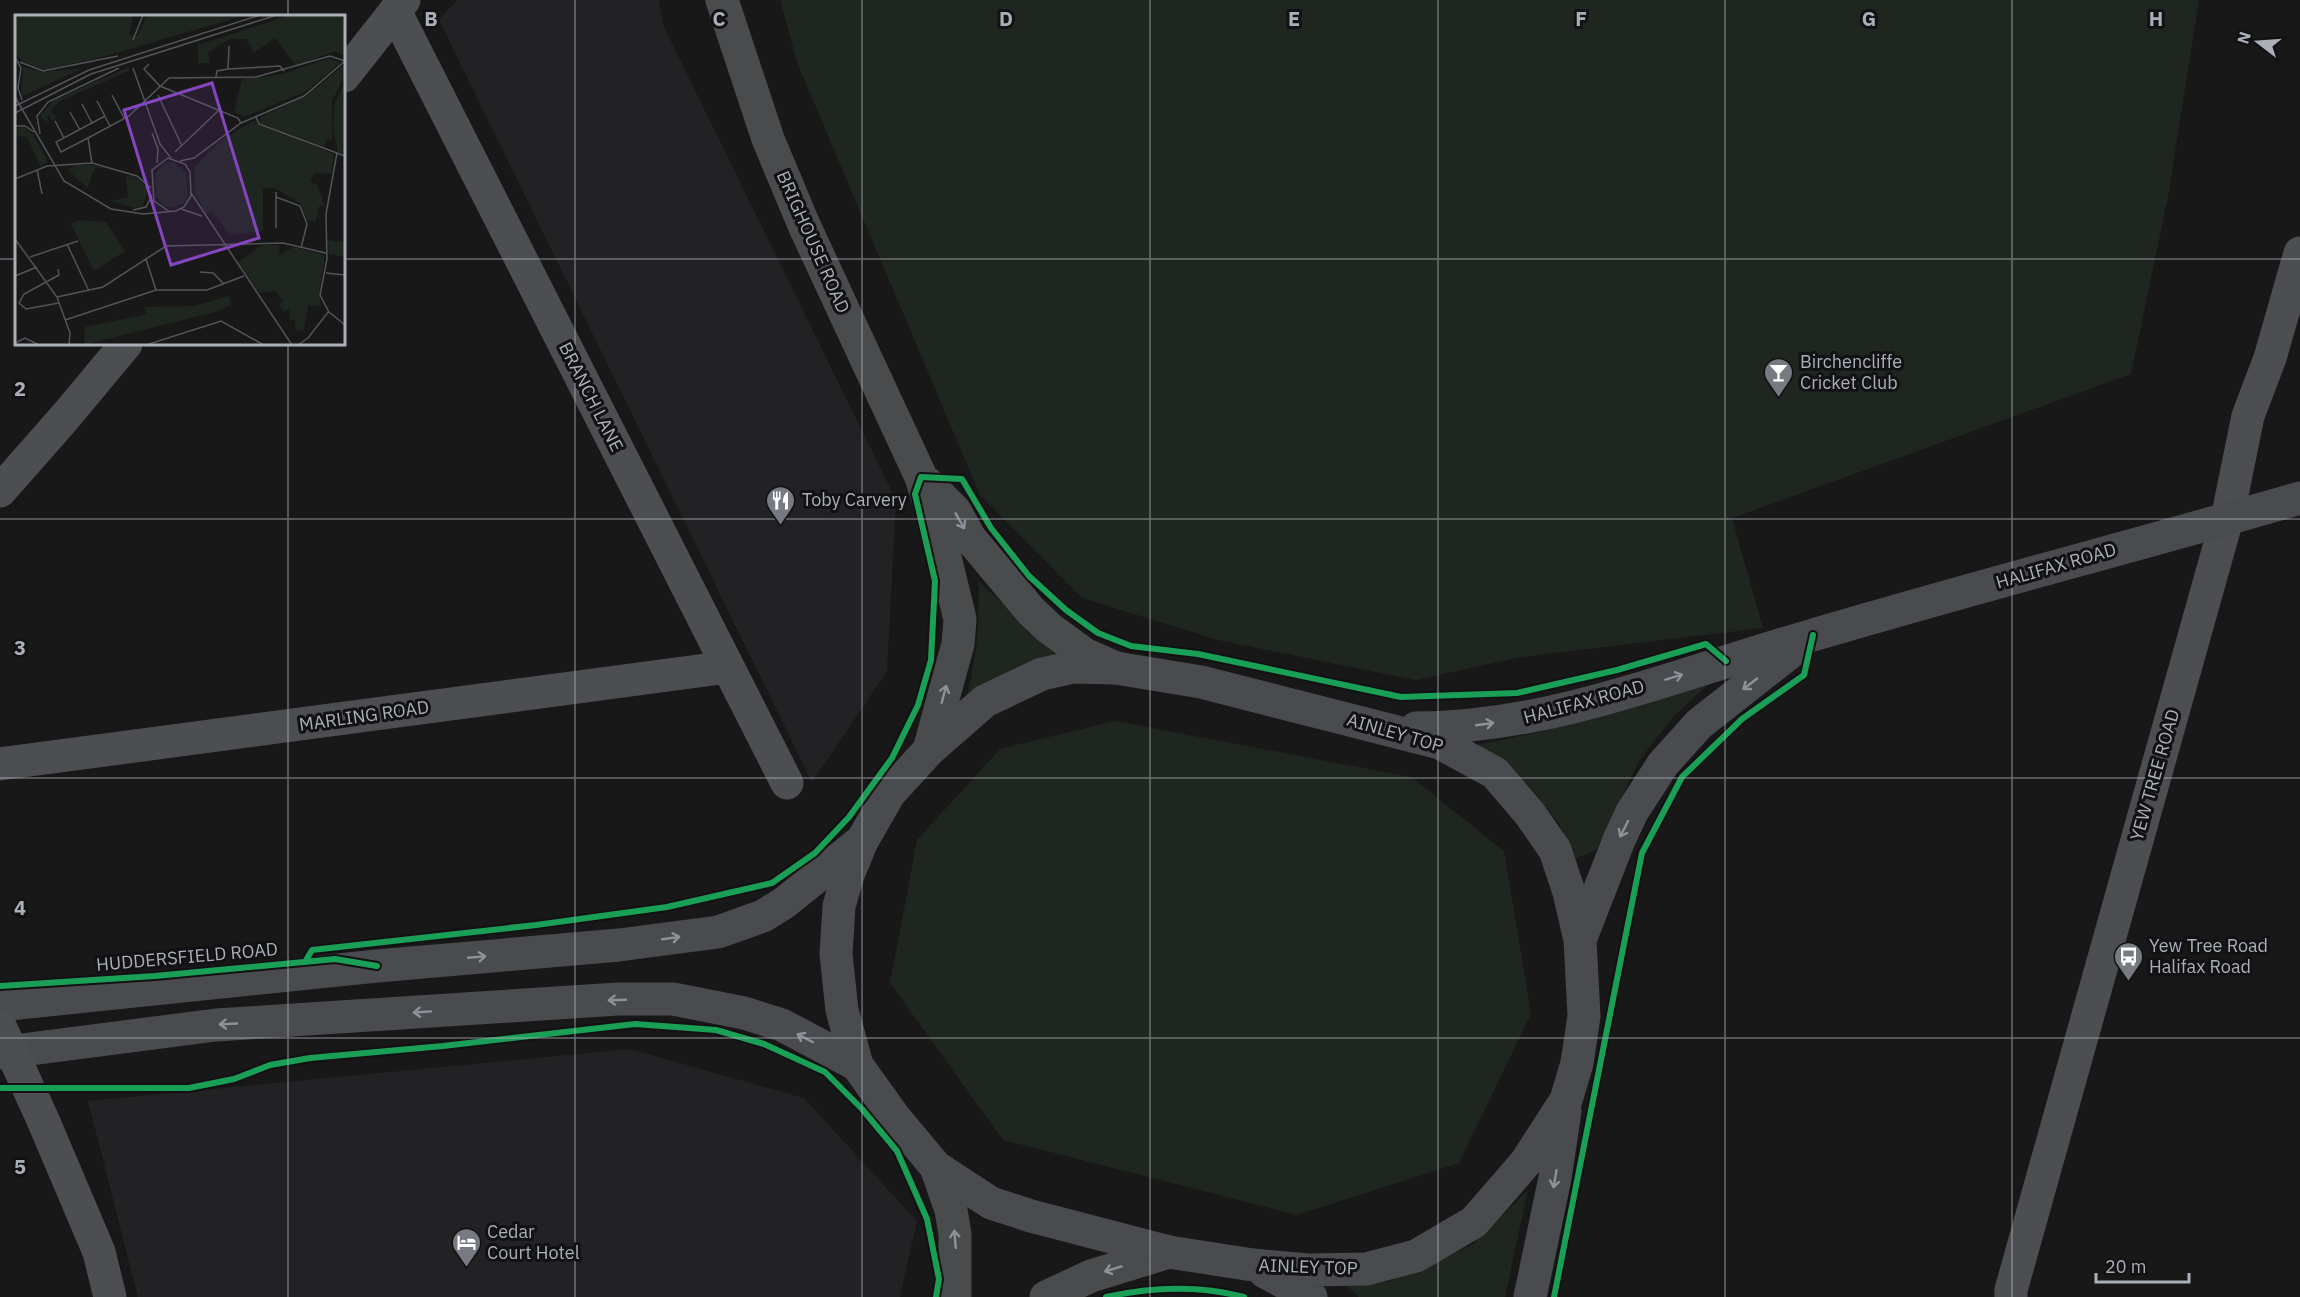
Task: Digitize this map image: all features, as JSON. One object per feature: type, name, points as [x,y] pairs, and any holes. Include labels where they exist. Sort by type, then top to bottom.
[{"type":"highway","name":"HALIFAX ROAD","points":[[1384,728],[1456,728],[1517,719],[1608,697],[1813,635],[2300,498]]},
{"type":"highway","name":"HALIFAX ROAD","points":[[1580,940],[1632,812],[1663,764],[1699,724],[1813,635]]},
{"type":"highway","name":"AINLEY TOP","points":[[1074,668],[1116,668],[1201,682],[1440,743],[1495,773],[1530,814],[1555,850],[1569,892],[1580,940],[1584,1016],[1578,1063],[1566,1100],[1526,1162],[1474,1222],[1416,1256],[1366,1269],[1308,1270],[1253,1265],[1168,1252],[1031,1216],[991,1203],[936,1167],[895,1118],[857,1065],[842,1010],[836,954],[839,906],[848,875],[862,841],[889,794],[929,750],[985,701],[1042,674],[1074,668]]},
{"type":"highway","name":"HUDDERSFIELD ROAD","points":[[0,1005],[376,966],[619,945],[718,932],[763,916],[784,903],[862,841]]},
{"type":"highway","name":"HUDDERSFIELD ROAD","points":[[0,986],[155,976],[335,959],[376,966]]},
{"type":"highway","points":[[0,1053],[216,1025],[618,999],[673,999],[744,1013],[782,1025],[857,1065]]},
{"type":"highway","points":[[1530,1297],[1555,1178],[1566,1100]]},
{"type":"highway","points":[[1253,1265],[1311,1297]]},
{"type":"main road","name":"BRIGHOUSE ROAD","points":[[722,0],[772,150],[804,225],[921,477]]},
{"type":"main road","points":[[921,477],[954,511],[970,538],[1031,611],[1049,628],[1086,655],[1116,668]]},
{"type":"main road","points":[[921,477],[943,549],[960,619],[958,644],[929,750]]},
{"type":"main road","points":[[936,1167],[951,1210],[955,1234],[957,1262],[955,1297]]},
{"type":"main road","points":[[1046,1297],[1091,1276],[1168,1252]]},
{"type":"street","points":[[345,75],[400,5]]},
{"type":"street","name":"BRANCH LANE","points":[[400,5],[787,783]]},
{"type":"street","name":"YEW TREE ROAD","points":[[2011,1297],[2011,1290],[2227,519],[2248,416],[2270,358],[2300,253]]},
{"type":"street","points":[[0,491],[125,345]]},
{"type":"street","name":"MARLING ROAD","points":[[0,764],[728,667]]},
{"type":"street","points":[[0,1026],[99,1252],[110,1297]]},
{"type":"shaded area","points":[[457,0],[659,0],[663,25],[896,500],[887,671],[812,782],[439,20]]},
{"type":"shaded area","points":[[780,0],[2199,0],[2168,197],[2131,374],[1732,518],[1763,628],[1521,657],[1416,680],[1218,640],[1082,598],[980,495],[798,65]]},
{"type":"shaded area","points":[[978,581],[1065,659],[967,696],[977,639]]},
{"type":"shaded area","points":[[1712,681],[1673,717],[1639,761],[1596,850],[1575,859],[1558,822],[1528,785],[1477,745],[1544,731]]},
{"type":"shaded area","points":[[1115,721],[1411,777],[1504,851],[1531,1014],[1459,1163],[1297,1215],[1003,1140],[890,983],[917,840],[1000,749]]},
{"type":"shaded area","points":[[630,1049],[804,1098],[917,1221],[900,1297],[138,1297],[88,1101]]},
{"type":"shaded area","points":[[1528,1190],[1505,1297],[1359,1297],[1346,1285],[1390,1281],[1472,1245]]},
{"type":"cycle path","points":[[305,962],[312,950],[536,925],[667,907],[772,883],[815,853],[849,817],[892,758],[918,705],[931,660],[935,581],[915,494],[921,477],[962,479],[991,528],[1029,576],[1066,610],[1098,633],[1131,646],[1198,654],[1401,697],[1517,693],[1617,670],[1706,644],[1726,661]]},
{"type":"cycle path","points":[[1554,1297],[1642,853],[1682,777],[1742,719],[1804,675],[1813,635]]},
{"type":"cycle path","points":[[0,986],[155,976],[335,959],[377,966]]},
{"type":"cycle path","points":[[0,1088],[189,1088],[234,1079],[270,1065],[310,1058],[443,1046],[635,1024],[716,1030],[764,1044],[825,1072],[862,1109],[897,1151],[927,1219],[939,1279],[936,1297]]},
{"type":"cycle path","points":[[1106,1297],[1158,1289],[1192,1289],[1244,1297]]},
{"type":"place","name":"Birchencliffe Cricket Club","points":[[1779,398]]},
{"type":"place","name":"Toby Carvery","points":[[781,526]]},
{"type":"place","name":"Yew Tree Road Halifax Road","points":[[2128,982]]},
{"type":"place","name":"Cedar Court Hotel","points":[[466,1268]]}]
